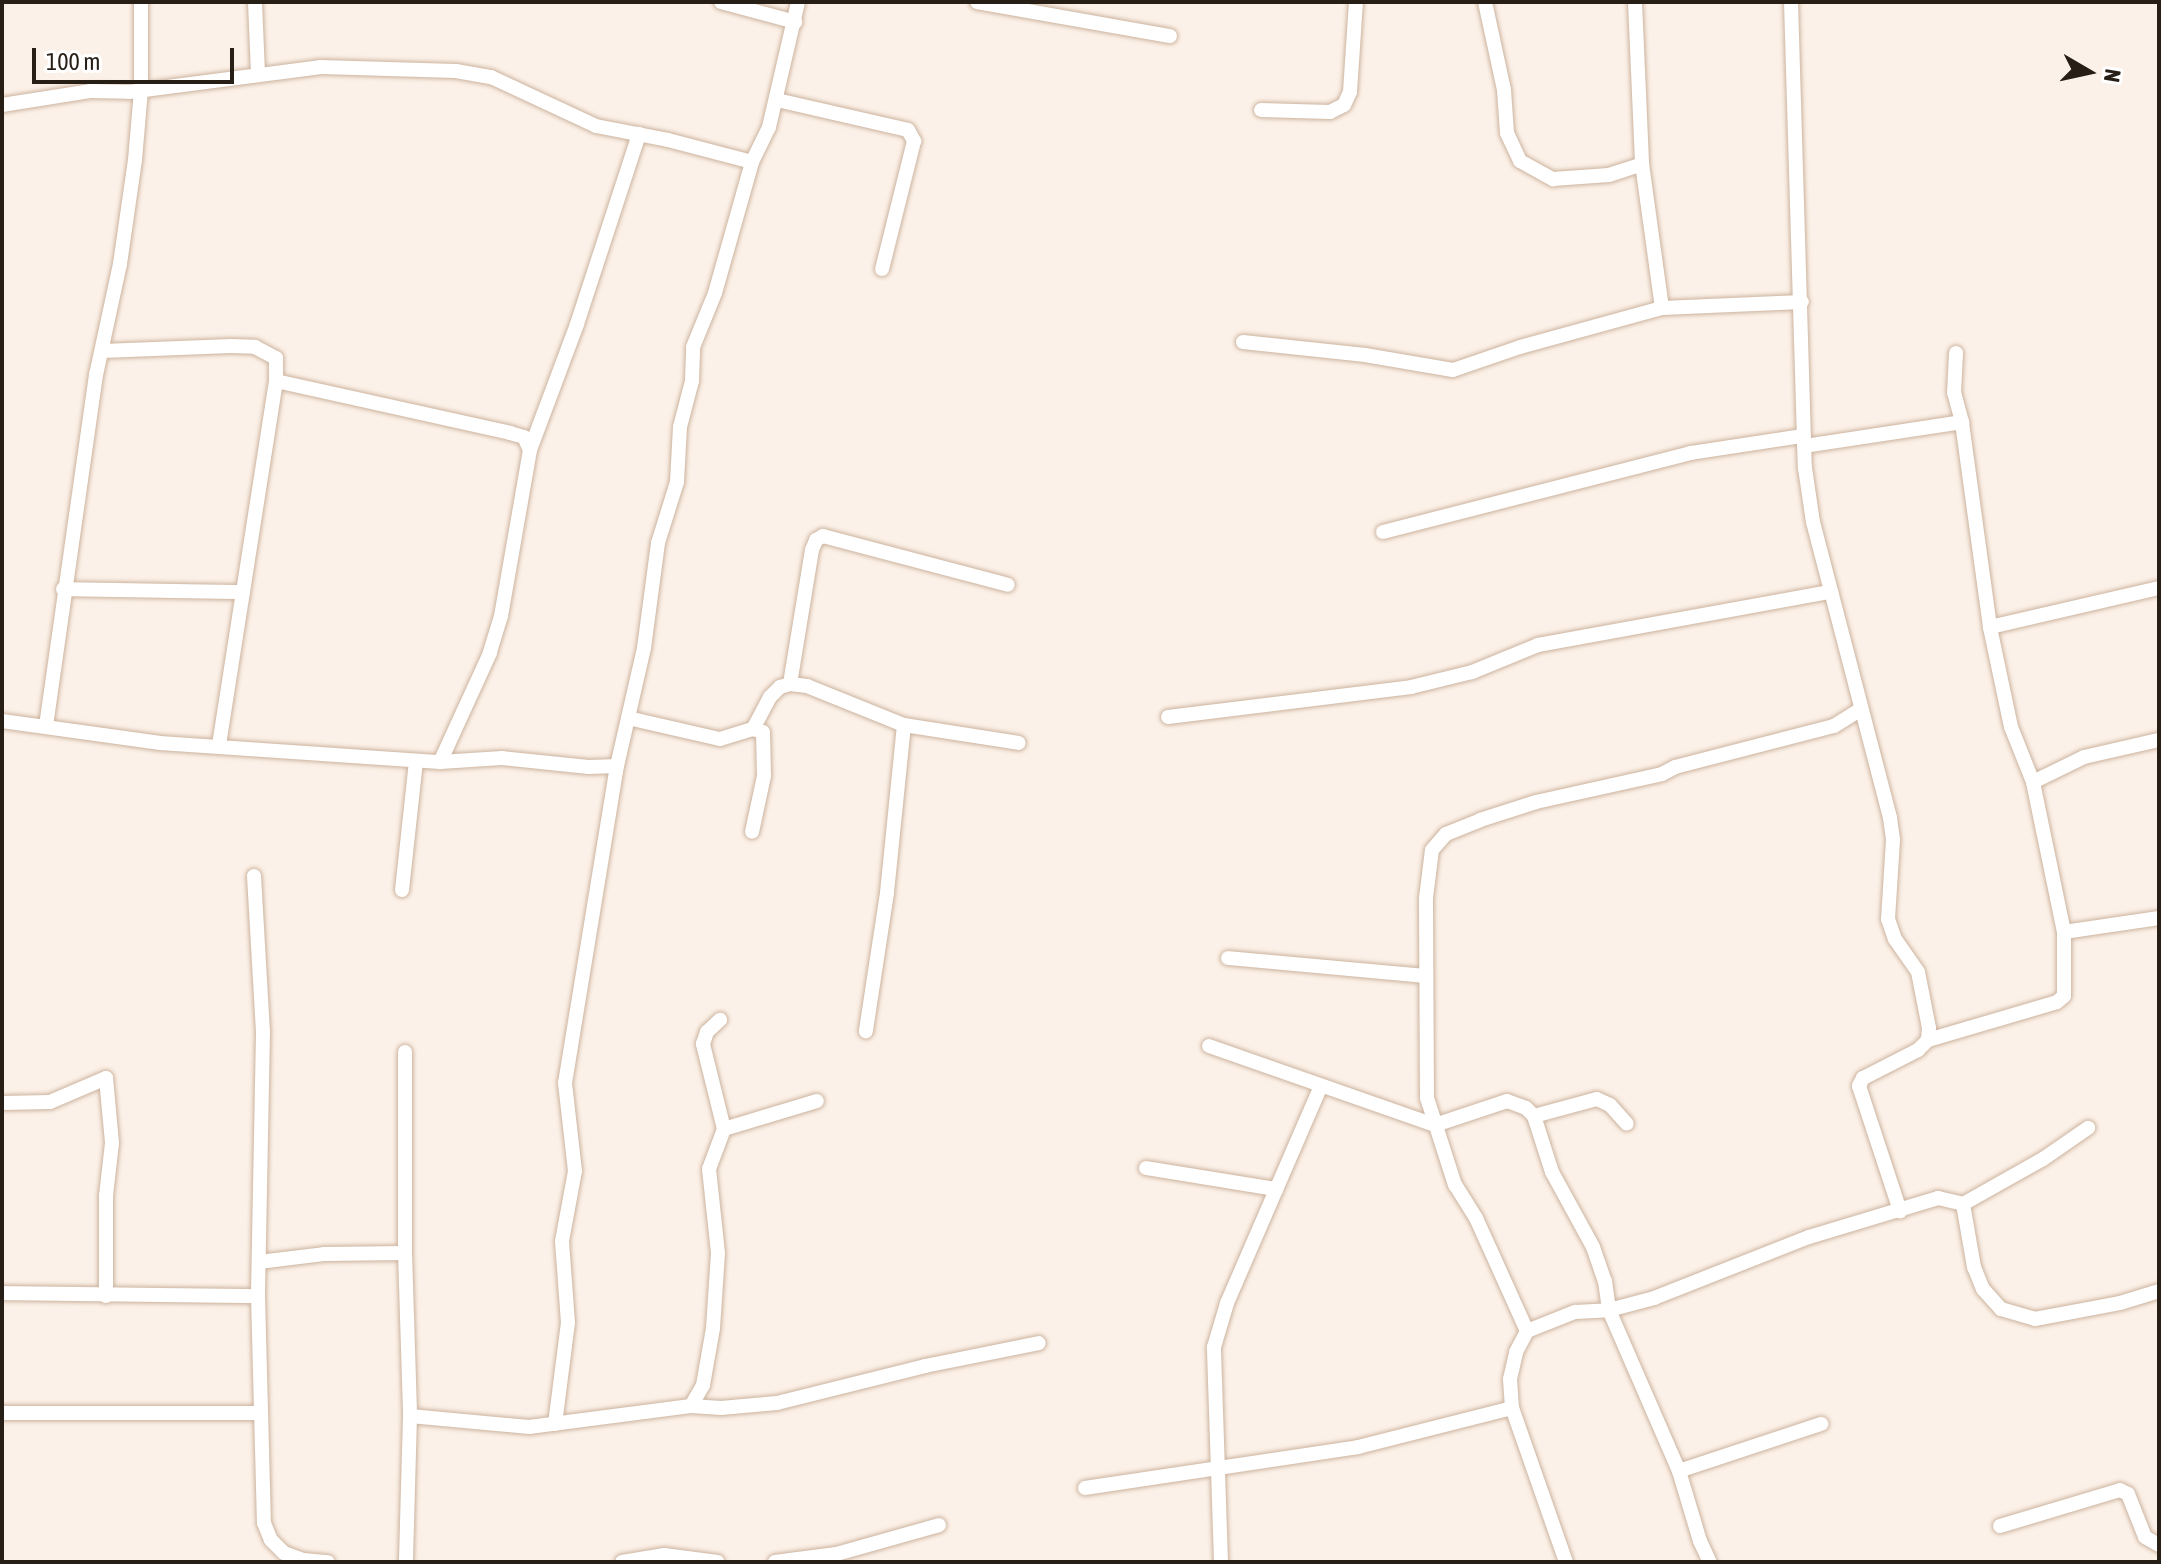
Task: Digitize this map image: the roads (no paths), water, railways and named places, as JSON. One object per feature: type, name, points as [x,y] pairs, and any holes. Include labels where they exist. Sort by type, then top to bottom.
[{"type":"street","points":[[46,726],[63,589],[102,351],[120,264],[141,90],[141,2]]},
{"type":"street","points":[[255,2],[258,75]]},
{"type":"street","points":[[721,2],[795,22]]},
{"type":"street","points":[[555,1424],[568,1323],[562,1241],[575,1171],[565,1083],[617,766],[644,648],[656,553],[677,482],[680,427],[692,381],[693,347],[715,293],[752,162],[777,100],[798,2]]},
{"type":"street","points":[[977,2],[1170,36]]},
{"type":"street","points":[[1261,110],[1330,112],[1344,105],[1350,92],[1356,2]]},
{"type":"street","points":[[1485,2],[1504,90],[1507,133],[1520,161],[1553,179],[1609,175],[1642,164]]},
{"type":"street","points":[[1635,2],[1642,164],[1662,308]]},
{"type":"street","points":[[1791,2],[1802,302],[1803,441],[1813,522],[1893,840],[1888,919],[1895,939],[1918,972],[1929,1028],[1928,1040]]},
{"type":"street","points":[[2,105],[90,91],[141,90],[321,67],[475,74],[491,77],[596,126],[752,162]]},
{"type":"street","points":[[777,100],[908,130],[914,141],[882,269]]},
{"type":"street","points":[[440,762],[490,653],[501,616],[530,450],[577,324],[639,134]]},
{"type":"street","points":[[1243,342],[1365,355],[1453,370],[1520,347],[1662,308],[1802,302]]},
{"type":"street","points":[[102,351],[255,347],[276,358],[276,381],[219,746]]},
{"type":"street","points":[[1900,1211],[1859,1086],[1863,1078],[1918,1050],[1928,1040],[2057,1002],[2064,996],[2064,932],[2033,782],[2011,727],[1990,627],[1962,422],[1954,393],[1956,353]]},
{"type":"street","points":[[276,381],[510,433],[524,437],[530,450]]},
{"type":"street","points":[[1383,532],[1690,453],[1962,422]]},
{"type":"street","points":[[790,684],[812,550],[816,540],[823,536],[1008,585]]},
{"type":"street","points":[[1990,627],[2159,588]]},
{"type":"street","points":[[63,589],[243,592]]},
{"type":"street","points":[[1168,717],[1411,687],[1472,672],[1538,645],[1831,592]]},
{"type":"street","points":[[628,718],[720,739],[753,729],[770,697],[780,687],[790,684],[807,686],[904,725],[1019,743]]},
{"type":"street","points":[[1527,1331],[1476,1218],[1455,1185],[1427,1098],[1424,976],[1426,898],[1432,850],[1446,834],[1536,802],[1662,774],[1675,767],[1834,726],[1861,709]]},
{"type":"street","points":[[2,721],[160,743],[416,761],[502,758],[589,767],[617,766]]},
{"type":"street","points":[[866,1031],[887,893],[904,725]]},
{"type":"street","points":[[752,832],[764,776],[765,737],[753,729]]},
{"type":"street","points":[[2033,782],[2084,757],[2159,740]]},
{"type":"street","points":[[402,890],[416,761]]},
{"type":"street","points":[[254,876],[263,1032],[258,1296],[264,1523],[271,1540],[284,1553],[303,1560],[328,1562]]},
{"type":"street","points":[[2064,932],[2159,918]]},
{"type":"street","points":[[1228,958],[1424,976]]},
{"type":"street","points":[[691,1406],[703,1385],[713,1328],[718,1253],[709,1169],[724,1129],[703,1044],[707,1032],[720,1020]]},
{"type":"street","points":[[1209,1046],[1435,1125],[1507,1101],[1519,1103],[1534,1116],[1552,1172],[1593,1247],[1605,1281],[1609,1310],[1679,1471],[1700,1541],[1710,1562]]},
{"type":"street","points":[[405,1052],[405,1253],[410,1416],[406,1562]]},
{"type":"street","points":[[2,1103],[50,1102],[106,1078],[112,1143],[106,1196],[106,1296]]},
{"type":"street","points":[[1221,1562],[1217,1334],[1321,1086]]},
{"type":"street","points":[[1534,1116],[1597,1099],[1610,1105],[1627,1124]]},
{"type":"street","points":[[724,1129],[817,1101]]},
{"type":"street","points":[[1566,1562],[1512,1408],[1510,1379],[1516,1352],[1527,1331],[1575,1312],[1609,1310],[1654,1298],[1809,1237],[1938,1198],[1963,1204],[2043,1159],[2088,1128]]},
{"type":"street","points":[[1146,1168],[1276,1189]]},
{"type":"street","points":[[1963,1204],[1974,1267],[1983,1289],[2001,1309],[2035,1319],[2133,1300],[2159,1291]]},
{"type":"street","points":[[259,1262],[324,1254],[405,1253]]},
{"type":"street","points":[[2,1293],[258,1296]]},
{"type":"street","points":[[410,1416],[498,1426],[555,1424],[691,1406],[721,1408],[777,1403],[925,1366],[1039,1343]]},
{"type":"street","points":[[1085,1488],[1358,1447],[1512,1408]]},
{"type":"street","points":[[2,1413],[261,1413]]},
{"type":"street","points":[[1679,1471],[1821,1424]]},
{"type":"street","points":[[2000,1526],[2120,1490],[2128,1494],[2145,1537],[2159,1545]]},
{"type":"street","points":[[775,1562],[837,1558],[939,1525]]},
{"type":"street","points":[[622,1562],[664,1555],[718,1562]]}]
